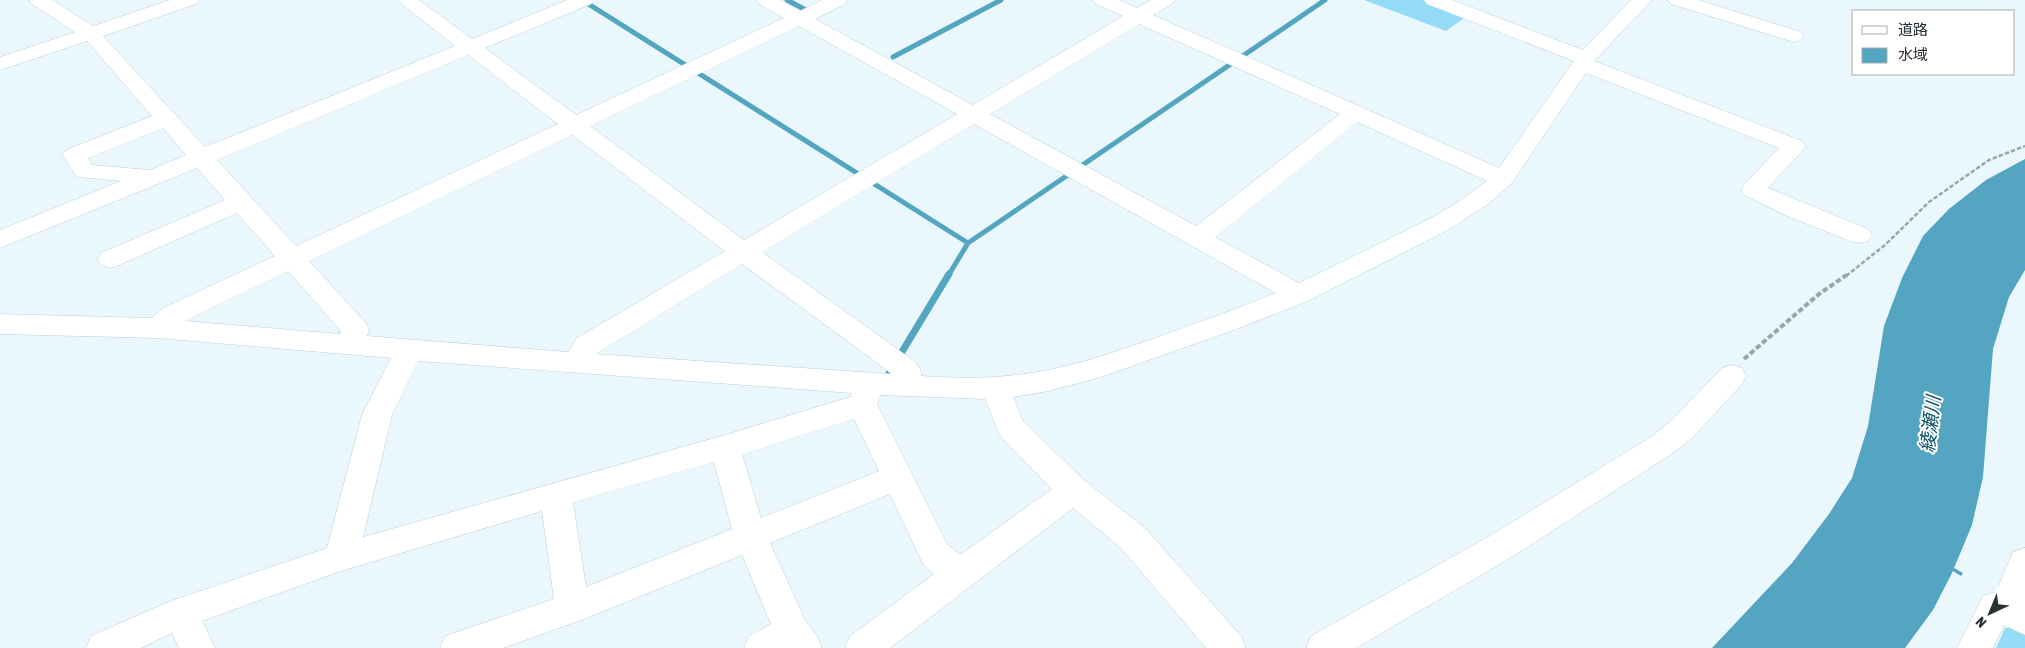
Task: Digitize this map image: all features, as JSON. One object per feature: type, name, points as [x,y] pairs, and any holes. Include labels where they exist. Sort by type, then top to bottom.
[{"type":"street","points":[[39,0],[90,33],[355,329],[351,344]]},
{"type":"street","points":[[0,64],[189,0]]},
{"type":"street","points":[[407,0],[575,124],[742,251],[897,362],[907,372],[906,386]]},
{"type":"street","points":[[0,240],[584,0]]},
{"type":"street","points":[[766,0],[1299,294]]},
{"type":"street","points":[[158,328],[173,315],[838,0]]},
{"type":"street","points":[[1103,0],[1503,179]]},
{"type":"street","points":[[576,362],[587,345],[1165,0]]},
{"type":"street","points":[[1434,0],[1794,146],[1753,190],[1796,210],[1859,235]]},
{"type":"street","points":[[0,324],[158,328],[576,362],[866,393],[906,386],[995,389],[1058,378],[1130,358],[1212,329],[1299,294],[1424,232],[1471,205],[1490,192],[1503,179],[1584,61],[1642,0]]},
{"type":"street","points":[[1678,0],[1794,36]]},
{"type":"street","points":[[1198,237],[1355,113]]},
{"type":"street","points":[[146,179],[142,175],[85,172],[74,155],[166,119]]},
{"type":"street","points":[[110,259],[241,202]]},
{"type":"street","points":[[341,557],[377,415],[410,349]]},
{"type":"street","points":[[1324,648],[1500,547],[1662,445],[1682,429],[1732,376]]},
{"type":"street","points":[[995,389],[1011,428],[1074,490],[1133,538],[1228,648]]},
{"type":"street","points":[[104,648],[180,613],[341,557],[556,494],[725,448],[838,413],[866,393]]},
{"type":"street","points":[[866,393],[899,477],[935,554],[959,575]]},
{"type":"street","points":[[725,448],[750,538],[798,640],[762,648]]},
{"type":"street","points":[[458,648],[572,608],[899,477]]},
{"type":"street","points":[[863,648],[1074,490]]},
{"type":"street","points":[[556,494],[572,608]]},
{"type":"street","points":[[1975,648],[1996,607],[2016,613],[2025,562]]},
{"type":"street","points":[[180,613],[197,648]]},
{"type":"path","points":[[1732,376],[1736,366],[1819,294],[1854,270],[1885,245],[1929,202],[1989,160],[2025,146]]},
{"type":"shaded area","points":[[1364,0],[1425,0],[1467,16],[1446,31]]},
{"type":"shaded area","points":[[2005,628],[2017,628],[2025,633],[2025,648],[1996,648]]},
{"type":"water","name":"綾瀬川","points":[[2025,159],[2025,270],[2009,297],[1993,349],[1983,477],[1972,525],[1954,568],[1963,573],[1961,576],[1953,571],[1933,610],[1905,648],[1712,648],[1792,563],[1829,514],[1852,478],[1868,426],[1884,326],[1902,278],[1923,236],[1949,209],[1986,180]]},
{"type":"waterway","points":[[582,0],[968,243]]},
{"type":"waterway","points":[[787,0],[806,10]]},
{"type":"waterway","points":[[893,57],[1001,0]]},
{"type":"waterway","points":[[968,243],[1325,0]]},
{"type":"waterway","points":[[948,276],[968,243]]},
{"type":"waterway","points":[[885,380],[949,274]]}]
